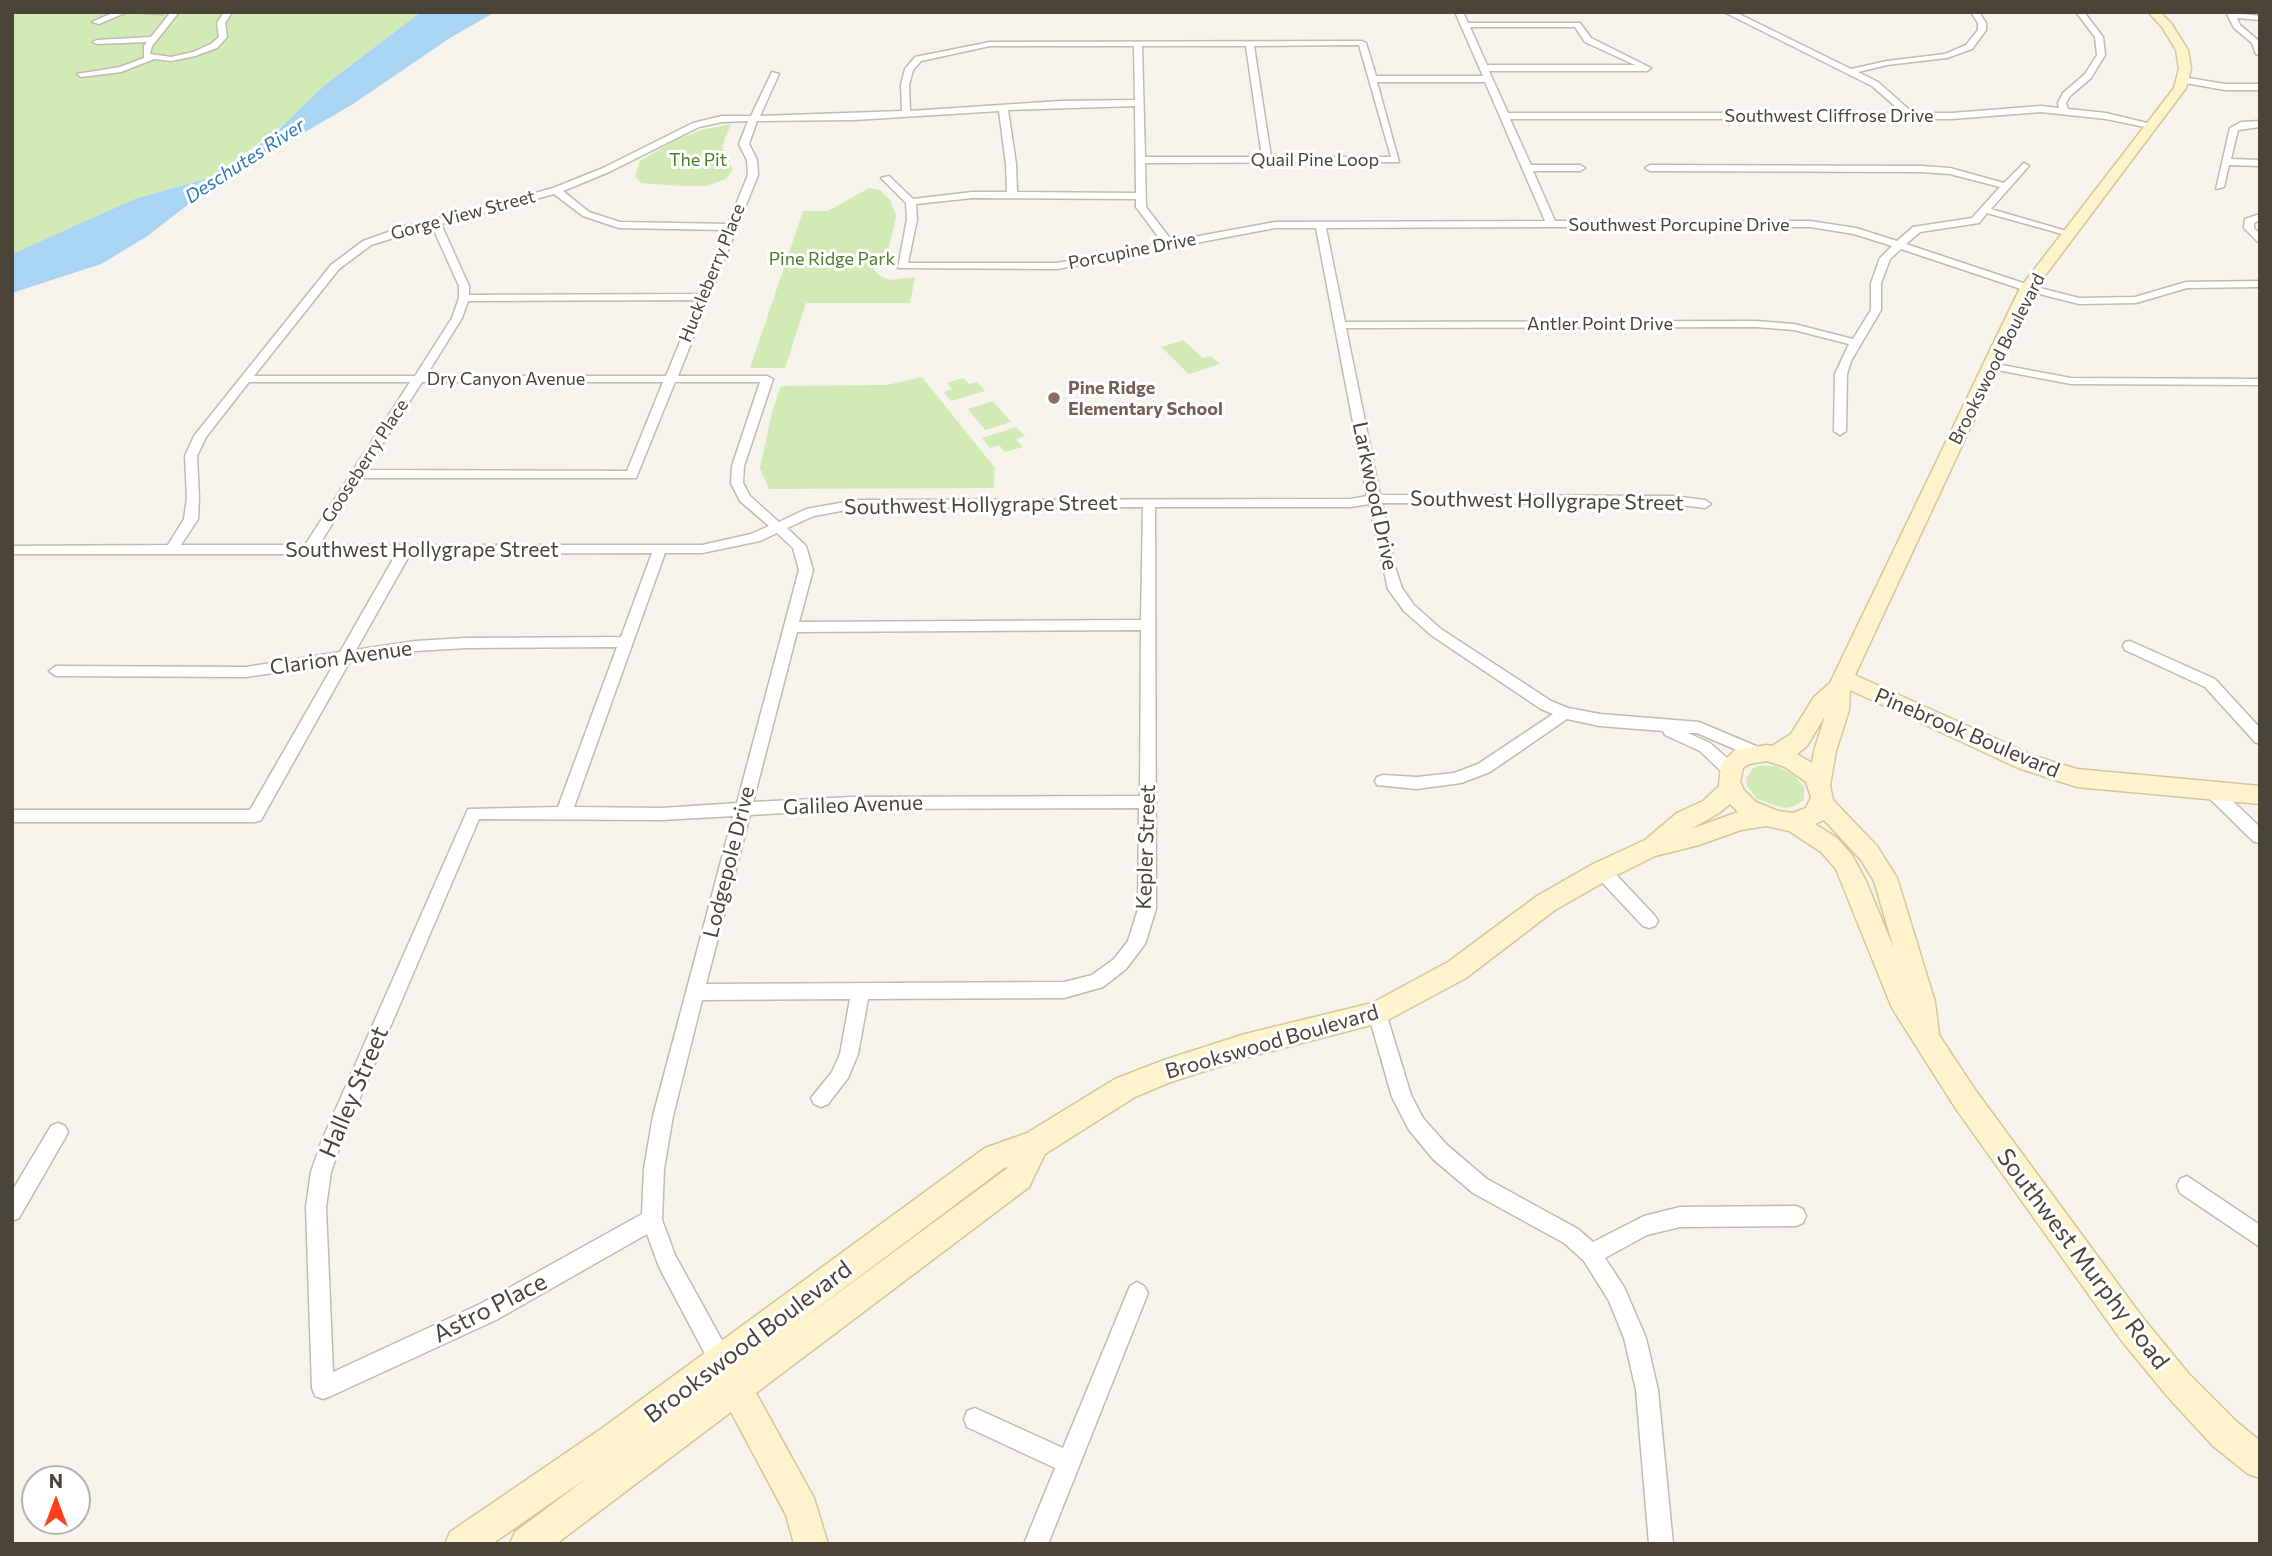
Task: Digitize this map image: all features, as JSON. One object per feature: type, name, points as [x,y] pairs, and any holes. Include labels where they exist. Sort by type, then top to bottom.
[{"type":"main road","points":[[2158,14],[2182,50],[2185,69],[2183,80]]},
{"type":"main road","name":"Brookswood Boulevard","points":[[1767,753],[1799,740],[1822,703],[1841,683],[2028,288],[2174,99],[2183,80]]},
{"type":"main road","name":"Brookswood Boulevard","points":[[1821,794],[1825,751],[1838,710],[1841,683]]},
{"type":"main road","name":"Pinebrook Boulevard","points":[[1841,683],[2054,772],[2101,782],[2260,795]]},
{"type":"main road","points":[[1767,753],[1801,765],[1821,794],[1809,818],[1794,822],[1766,817],[1748,808],[1730,779],[1737,760],[1767,753]]},
{"type":"main road","name":"Brookswood Boulevard","points":[[1650,848],[1685,820],[1711,807],[1730,779]]},
{"type":"main road","name":"Southwest Murphy Road","points":[[1821,794],[1869,853],[1885,878],[1922,1002],[1927,1037]]},
{"type":"main road","name":"Brookswood Boulevard","points":[[462,1544],[581,1464],[995,1158],[1035,1144],[1125,1088],[1164,1072],[1245,1046],[1377,1013],[1457,971],[1546,903],[1602,871],[1650,848],[1739,821],[1766,817]]},
{"type":"main road","name":"Southwest Murphy Road","points":[[1794,822],[1829,845],[1844,862],[1854,881],[1900,1000],[1927,1037],[1966,1100],[2132,1329],[2178,1385],[2225,1434],[2260,1462]]},
{"type":"main road","name":"Brookswood Boulevard","points":[[527,1544],[737,1390],[1019,1177],[1035,1144]]},
{"type":"main road","points":[[721,1362],[802,1510],[811,1544]]},
{"type":"street","points":[[96,22],[123,12]]},
{"type":"street","points":[[131,12],[162,12]]},
{"type":"street","points":[[151,58],[145,53],[174,12]]},
{"type":"street","points":[[81,74],[121,69],[151,58],[185,57],[214,46],[223,37],[221,23],[228,12]]},
{"type":"street","points":[[1459,12],[1552,225]]},
{"type":"street","points":[[1728,12],[1852,71],[1888,93],[1911,116]]},
{"type":"street","points":[[1852,71],[1887,63],[1947,56],[1969,47],[1982,30],[1982,23],[1975,12]]},
{"type":"street","points":[[2064,110],[2062,103],[2066,95],[2088,76],[2101,55],[2099,37],[2080,12]]},
{"type":"street","points":[[2230,14],[2260,18]]},
{"type":"street","points":[[2230,14],[2237,26],[2256,43],[2260,53]]},
{"type":"street","points":[[1465,25],[1577,25],[1588,40],[1647,68],[1484,68]]},
{"type":"street","points":[[97,42],[153,39]]},
{"type":"street","points":[[1025,56],[1027,43]]},
{"type":"street","points":[[1138,43],[1140,196],[1145,215],[1170,245]]},
{"type":"street","points":[[1250,43],[1267,160]]},
{"type":"street","name":"Quail Pine Loop","points":[[906,114],[905,85],[909,69],[918,60],[990,44],[1362,43],[1396,160],[1140,160]]},
{"type":"street","name":"Huckleberry Place","points":[[357,474],[632,475],[752,175],[752,160],[744,144],[775,74]]},
{"type":"street","points":[[1372,79],[1488,79]]},
{"type":"street","points":[[2183,80],[2225,87],[2260,87]]},
{"type":"street","name":"Gorge View Street","points":[[172,550],[191,519],[191,456],[200,436],[344,258],[381,237],[484,212],[556,190],[606,170],[696,125],[722,119],[1138,103]]},
{"type":"street","points":[[1003,108],[1011,164],[1012,194]]},
{"type":"street","name":"Southwest Cliffrose Drive","points":[[1505,116],[1952,116],[2021,109],[2064,110],[2152,127]]},
{"type":"street","points":[[2219,187],[2235,127],[2260,124]]},
{"type":"street","points":[[2225,162],[2260,163]]},
{"type":"street","points":[[1840,431],[1841,374],[1845,361],[1877,310],[1878,271],[1885,258],[1917,229],[1972,223],[2024,166]]},
{"type":"street","points":[[1527,169],[1580,168]]},
{"type":"street","points":[[1650,169],[1921,169],[1950,171],[2006,186]]},
{"type":"street","points":[[886,178],[911,202],[950,196],[1012,194],[1140,196]]},
{"type":"street","points":[[556,190],[586,214],[619,225],[730,227]]},
{"type":"street","name":"Porcupine Drive","points":[[911,202],[912,219],[902,266],[1057,266],[1254,227],[1320,225]]},
{"type":"street","points":[[1986,210],[2069,234]]},
{"type":"street","points":[[2260,217],[2249,220],[2249,228],[2260,241]]},
{"type":"street","points":[[435,222],[464,286],[464,298],[702,297]]},
{"type":"street","name":"Southwest Porcupine Drive","points":[[1320,225],[1827,225],[1856,231],[2028,288],[2079,300],[2136,300],[2186,285],[2260,284]]},
{"type":"street","name":"Larkwood Drive","points":[[1320,225],[1388,567],[1395,589],[1409,608],[1436,632],[1506,679],[1565,713],[1600,720],[1699,728],[1767,753]]},
{"type":"street","name":"Gooseberry Place","points":[[309,550],[457,318],[464,298]]},
{"type":"street","name":"Antler Point Drive","points":[[1340,325],[1756,324],[1794,327],[1857,343]]},
{"type":"street","points":[[1991,366],[2071,381],[2260,382]]},
{"type":"street","name":"Dry Canyon Avenue","points":[[246,379],[766,379]]},
{"type":"street","name":"Lodgepole Drive","points":[[721,1362],[666,1261],[652,1220],[654,1169],[663,1116],[806,570],[799,546],[745,498],[737,483],[738,466],[766,379]]},
{"type":"street","name":"Southwest Hollygrape Street","points":[[12,550],[660,550],[733,545],[811,512],[857,504],[1351,503],[1374,499],[1672,500],[1704,503]]},
{"type":"street","name":"Kepler Street","points":[[696,992],[1064,990],[1097,982],[1120,964],[1136,944],[1147,909],[1149,503]]},
{"type":"street","points":[[13,817],[254,816],[405,550]]},
{"type":"street","points":[[564,813],[660,550]]},
{"type":"street","points":[[792,626],[1149,625]]},
{"type":"street","name":"Clarion Avenue","points":[[56,671],[246,671],[415,646],[625,642]]},
{"type":"street","points":[[2130,646],[2210,682],[2260,738]]},
{"type":"street","points":[[1383,781],[1418,783],[1455,779],[1474,772],[1565,713]]},
{"type":"street","name":"Larkwood Drive","points":[[1658,725],[1705,747],[1730,779]]},
{"type":"street","points":[[2213,791],[2260,837]]},
{"type":"street","name":"Galileo Avenue","points":[[474,813],[662,814],[851,803],[1148,802]]},
{"type":"street","name":"Halley Street","points":[[324,1388],[316,1207],[321,1172],[332,1140],[474,813]]},
{"type":"street","points":[[1602,871],[1649,921]]},
{"type":"street","points":[[821,1098],[839,1077],[849,1054],[860,991]]},
{"type":"street","points":[[1377,1013],[1402,1097],[1416,1124],[1440,1152],[1480,1186],[1571,1236],[1591,1254],[1622,1305],[1635,1338],[1647,1390],[1661,1544]]},
{"type":"street","points":[[12,1211],[58,1132]]},
{"type":"street","points":[[2187,1186],[2260,1237]]},
{"type":"street","points":[[1591,1254],[1644,1226],[1680,1217],[1796,1216]]},
{"type":"street","name":"Astro Place","points":[[324,1388],[488,1312],[652,1220]]},
{"type":"street","points":[[1036,1544],[1137,1293]]},
{"type":"street","points":[[975,1419],[1067,1462]]},
{"type":"green space","points":[[12,12],[421,12],[326,84],[292,118],[213,177],[137,198],[12,254]]},
{"type":"green space","name":"The Pit","points":[[731,124],[722,146],[733,170],[726,179],[707,186],[680,186],[641,183],[635,176],[640,161],[676,140],[701,130]]},
{"type":"green space","name":"Pine Ridge Park","points":[[869,188],[880,190],[890,200],[896,216],[887,256],[877,262],[874,270],[890,280],[915,277],[910,303],[806,303],[785,368],[750,368],[803,211],[828,211]]},
{"type":"green space","points":[[1183,340],[1203,358],[1211,356],[1220,364],[1189,374],[1161,347]]},
{"type":"green space","points":[[922,377],[995,468],[994,488],[769,489],[760,468],[772,412],[781,386],[887,385]]},
{"type":"green space","points":[[963,378],[969,384],[977,382],[985,391],[951,401],[944,392],[952,389],[947,383]]},
{"type":"green space","points":[[993,401],[1011,422],[985,430],[968,409]]},
{"type":"green space","points":[[1016,427],[1025,436],[1016,439],[1023,447],[1005,452],[999,445],[990,448],[982,438]]},
{"type":"green space","points":[[1758,766],[1776,766],[1793,774],[1804,787],[1804,800],[1784,808],[1757,799],[1747,786],[1746,779],[1752,769]]},
{"type":"water","name":"Deschutes River","points":[[421,12],[495,12],[450,38],[353,104],[211,187],[146,237],[101,264],[12,293],[12,254],[137,198],[213,177],[273,135],[326,84]]},
{"type":"place","name":"Pine Ridge Elementary School","points":[[1054,398]]}]
